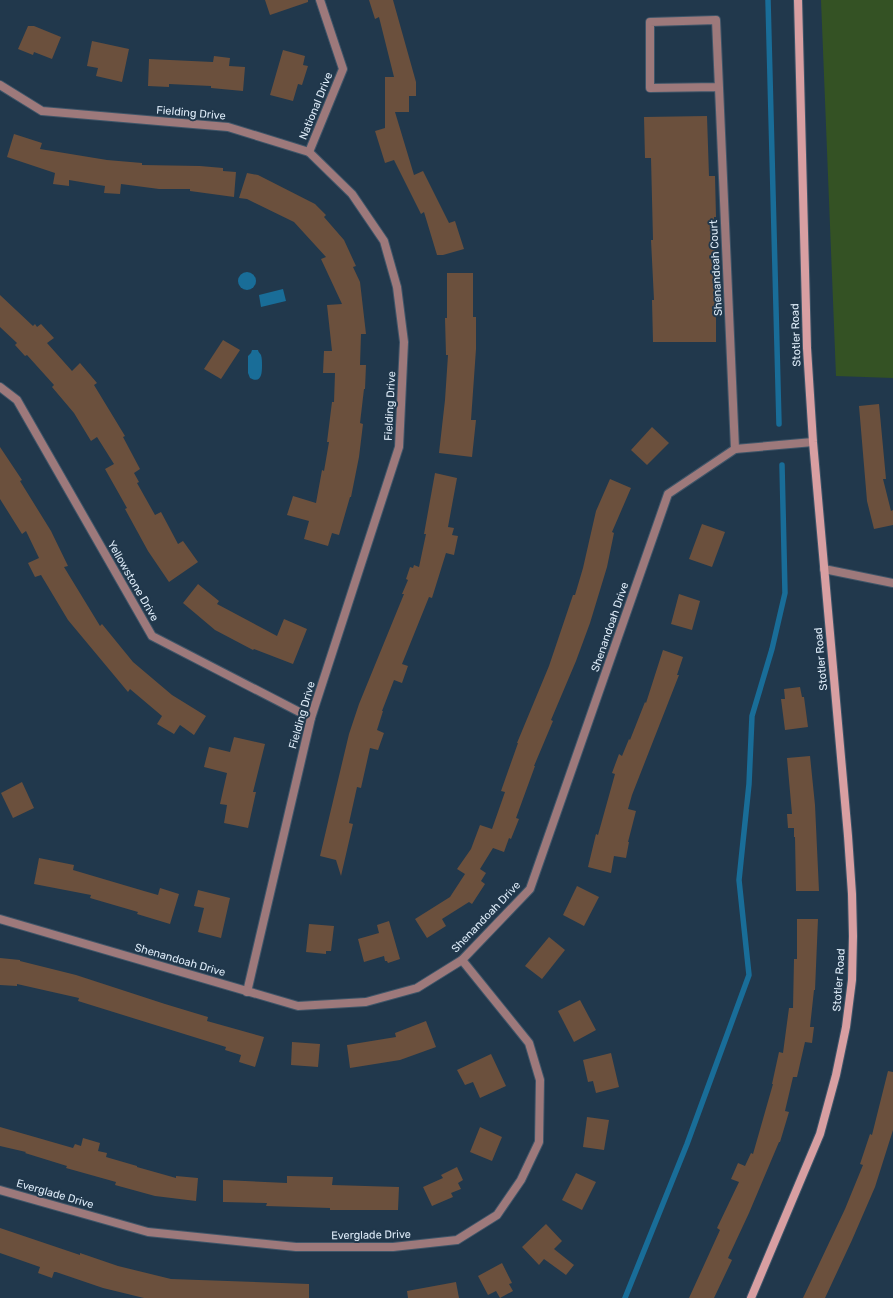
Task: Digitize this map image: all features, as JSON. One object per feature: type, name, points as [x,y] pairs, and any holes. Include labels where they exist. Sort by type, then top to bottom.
[{"type":"street","name":"National Drive","points":[[309,152],[343,69],[320,0]]},
{"type":"street","name":"Stotler Road","points":[[751,1298],[820,1134],[836,1074],[846,1027],[852,980],[853,936],[849,843],[812,442],[807,333],[798,0]]},
{"type":"street","name":"Shenandoah Court","points":[[718,87],[650,88],[650,22],[716,20],[735,448]]},
{"type":"street","name":"Fielding Drive","points":[[0,85],[42,110],[228,127],[309,152],[352,194],[384,241],[397,287],[404,342],[399,447],[311,718],[247,992]]},
{"type":"street","name":"Yellowstone Drive","points":[[0,387],[17,400],[152,636],[311,718]]},
{"type":"street","points":[[735,448],[812,442]]},
{"type":"street","name":"Shenandoah Drive","points":[[0,919],[298,1006],[366,1002],[417,988],[462,960],[530,890],[668,494],[735,448]]},
{"type":"street","points":[[824,569],[893,583]]},
{"type":"street","name":"Everglade Drive","points":[[0,1190],[148,1232],[296,1247],[393,1247],[458,1240],[497,1215],[520,1180],[539,1142],[540,1080],[530,1043],[462,960]]},
{"type":"green space","points":[[821,0],[893,0],[893,378],[836,376]]},
{"type":"water","points":[[243,272],[251,272],[256,277],[254,288],[251,290],[243,290],[238,285],[238,277]]},
{"type":"water","points":[[283,289],[286,301],[261,307],[259,295]]},
{"type":"water","points":[[252,350],[258,350],[262,357],[261,375],[257,380],[250,378],[248,373],[248,356]]},
{"type":"building","points":[[265,0],[308,0],[308,2],[270,15]]},
{"type":"building","points":[[369,0],[393,0],[416,82],[416,96],[409,96],[409,112],[395,112],[414,175],[423,171],[449,223],[455,221],[464,249],[443,255],[437,255],[424,212],[421,214],[394,160],[385,163],[375,131],[385,128],[385,77],[394,77],[379,17],[375,19]]},
{"type":"building","points":[[28,26],[34,26],[61,37],[52,59],[34,52],[33,55],[18,49]]},
{"type":"building","points":[[92,41],[129,49],[122,82],[96,76],[98,68],[87,66]]},
{"type":"building","points":[[283,50],[305,56],[303,65],[308,66],[302,85],[298,84],[293,101],[270,95]]},
{"type":"building","points":[[214,56],[230,58],[229,66],[245,67],[243,91],[211,88],[211,86],[169,84],[169,87],[148,86],[149,59],[213,62]]},
{"type":"building","points":[[707,116],[709,176],[715,176],[716,217],[714,217],[716,342],[653,342],[652,300],[654,300],[651,240],[653,240],[651,158],[645,158],[644,117]]},
{"type":"building","points":[[14,134],[42,143],[40,149],[107,160],[142,163],[142,165],[223,168],[223,171],[236,172],[234,197],[190,191],[190,189],[159,189],[121,184],[120,194],[104,193],[105,186],[69,180],[69,186],[53,184],[55,173],[7,157]]},
{"type":"building","points":[[247,173],[258,175],[315,204],[326,215],[324,217],[344,240],[356,266],[353,267],[360,282],[366,334],[361,334],[360,365],[366,365],[365,389],[360,423],[363,424],[359,457],[351,497],[339,535],[332,533],[328,546],[304,539],[309,521],[287,515],[293,496],[316,503],[322,470],[324,471],[329,442],[327,442],[332,402],[334,402],[335,373],[323,373],[324,351],[332,351],[327,305],[342,304],[321,259],[326,257],[294,222],[247,199],[239,198]]},
{"type":"building","points":[[447,273],[473,273],[473,317],[476,317],[476,349],[471,420],[476,420],[472,457],[439,453],[448,355],[446,355],[445,318],[447,318]]},
{"type":"building","points":[[0,295],[33,326],[35,324],[37,327],[41,324],[54,338],[47,343],[72,371],[80,363],[97,383],[94,385],[125,436],[123,437],[140,469],[134,473],[139,482],[137,483],[155,515],[161,512],[178,544],[183,541],[198,562],[169,582],[148,551],[125,509],[127,508],[105,469],[114,464],[97,437],[91,441],[74,413],[52,387],[54,385],[27,355],[25,356],[15,345],[17,343],[0,327]]},
{"type":"building","points":[[223,340],[240,350],[221,379],[204,369]]},
{"type":"building","points":[[879,404],[886,479],[883,479],[891,511],[893,510],[893,525],[874,529],[867,501],[859,406]]},
{"type":"building","points":[[652,427],[669,443],[647,465],[631,450]]},
{"type":"building","points":[[0,447],[22,480],[20,481],[51,531],[68,566],[64,567],[100,626],[102,624],[133,662],[172,695],[206,716],[194,735],[180,725],[174,734],[157,724],[162,716],[130,689],[128,692],[68,620],[41,575],[35,577],[28,563],[39,558],[26,531],[22,534],[0,499]]},
{"type":"building","points":[[435,473],[457,478],[448,527],[454,528],[452,535],[458,536],[454,555],[446,553],[432,598],[429,597],[402,664],[408,666],[402,683],[394,680],[382,711],[377,730],[384,733],[378,750],[370,748],[361,788],[357,787],[349,823],[353,824],[341,876],[336,860],[320,856],[349,734],[359,704],[404,594],[402,594],[408,580],[406,579],[410,567],[413,568],[414,565],[419,567],[426,534],[424,534]]},
{"type":"building","points":[[610,479],[631,488],[612,532],[614,533],[607,567],[590,623],[551,720],[553,721],[534,766],[516,818],[519,819],[511,839],[509,838],[504,852],[493,848],[480,869],[486,873],[481,881],[485,884],[472,904],[469,902],[442,919],[446,926],[427,938],[415,919],[450,897],[465,874],[457,869],[471,849],[480,825],[492,829],[505,792],[501,791],[517,743],[549,666],[573,595],[575,595],[583,568],[596,511]]},
{"type":"building","points":[[702,524],[725,532],[712,567],[689,559]]},
{"type":"building","points":[[198,584],[219,601],[217,604],[277,636],[284,619],[307,629],[293,664],[254,649],[253,650],[215,630],[183,603]]},
{"type":"building","points":[[679,594],[700,601],[692,630],[671,624]]},
{"type":"building","points":[[663,650],[683,657],[677,675],[679,675],[632,795],[628,809],[636,811],[628,842],[626,858],[614,856],[611,873],[588,867],[596,834],[598,835],[615,774],[612,773],[619,754],[622,756],[645,702],[646,703]]},
{"type":"building","points":[[800,687],[802,697],[804,697],[808,727],[785,730],[781,699],[785,699],[784,689]]},
{"type":"building","points":[[234,737],[265,744],[253,792],[256,792],[248,828],[224,823],[227,805],[220,804],[227,773],[204,767],[209,747],[230,752]]},
{"type":"building","points":[[810,756],[815,805],[819,891],[796,891],[794,828],[788,828],[787,814],[792,814],[787,758]]},
{"type":"building","points":[[22,782],[34,808],[13,818],[1,793]]},
{"type":"building","points":[[39,858],[74,865],[73,870],[158,895],[160,888],[179,894],[170,924],[137,914],[138,912],[90,898],[91,895],[34,884]]},
{"type":"building","points":[[577,886],[599,897],[584,926],[563,915]]},
{"type":"building","points":[[198,890],[230,898],[221,938],[198,932],[204,908],[194,906]]},
{"type":"building","points":[[797,919],[818,919],[815,990],[810,1027],[814,1027],[812,1043],[805,1042],[797,1077],[793,1077],[785,1111],[789,1112],[780,1142],[728,1258],[732,1260],[714,1298],[689,1298],[720,1230],[717,1228],[739,1182],[731,1179],[738,1163],[745,1166],[751,1153],[753,1154],[773,1084],[779,1052],[783,1053],[789,1008],[793,1008],[794,959],[797,959]]},
{"type":"building","points":[[389,921],[400,959],[388,963],[385,961],[384,956],[364,962],[358,939],[379,933],[377,925]]},
{"type":"building","points":[[309,924],[334,926],[331,951],[326,951],[326,954],[306,952]]},
{"type":"building","points":[[549,937],[565,950],[542,979],[525,966]]},
{"type":"building","points":[[0,958],[20,960],[76,975],[208,1017],[207,1021],[264,1037],[255,1067],[239,1062],[241,1055],[225,1050],[226,1047],[78,1001],[79,998],[17,984],[17,986],[0,985]]},
{"type":"building","points":[[580,1000],[596,1030],[574,1042],[558,1011]]},
{"type":"building","points":[[426,1021],[436,1047],[400,1060],[350,1068],[347,1045],[396,1037],[395,1033]]},
{"type":"building","points":[[292,1042],[320,1044],[318,1067],[291,1065]]},
{"type":"building","points":[[611,1053],[619,1087],[596,1093],[593,1081],[588,1082],[583,1060]]},
{"type":"building","points":[[491,1054],[506,1086],[480,1098],[473,1082],[465,1085],[457,1070]]},
{"type":"building","points":[[888,1071],[893,1072],[893,1130],[875,1187],[825,1298],[803,1298],[845,1209],[863,1165],[860,1164],[870,1134],[872,1135]]},
{"type":"building","points":[[587,1117],[609,1120],[604,1150],[583,1147]]},
{"type":"building","points":[[0,1127],[73,1148],[75,1144],[81,1146],[83,1138],[100,1143],[98,1151],[107,1153],[106,1157],[176,1178],[176,1176],[198,1178],[196,1201],[155,1196],[115,1185],[116,1182],[66,1168],[67,1166],[25,1153],[26,1152],[0,1146]]},
{"type":"building","points":[[480,1127],[502,1137],[492,1161],[470,1152]]},
{"type":"building","points":[[457,1167],[463,1180],[458,1183],[461,1189],[451,1193],[453,1197],[432,1206],[423,1187],[443,1178],[441,1175]]},
{"type":"building","points":[[576,1173],[596,1182],[582,1210],[562,1200]]},
{"type":"building","points":[[287,1176],[333,1177],[332,1185],[399,1187],[398,1210],[330,1210],[330,1208],[266,1206],[267,1203],[223,1202],[223,1180],[287,1183]]},
{"type":"building","points":[[546,1224],[562,1241],[554,1249],[574,1265],[566,1275],[544,1259],[539,1265],[522,1247]]},
{"type":"building","points":[[0,1228],[80,1255],[80,1253],[118,1266],[171,1279],[309,1284],[309,1298],[144,1298],[103,1288],[56,1272],[54,1272],[52,1278],[38,1273],[40,1267],[0,1253]]},
{"type":"building","points":[[502,1263],[512,1283],[509,1284],[513,1291],[500,1298],[496,1291],[488,1295],[478,1276]]},
{"type":"building","points":[[456,1282],[459,1298],[408,1298],[407,1291]]},
{"type":"waterway","points":[[768,0],[779,424]]},
{"type":"waterway","points":[[625,1298],[687,1144],[749,975],[739,880],[749,784],[752,716],[772,649],[785,593],[782,465]]}]
